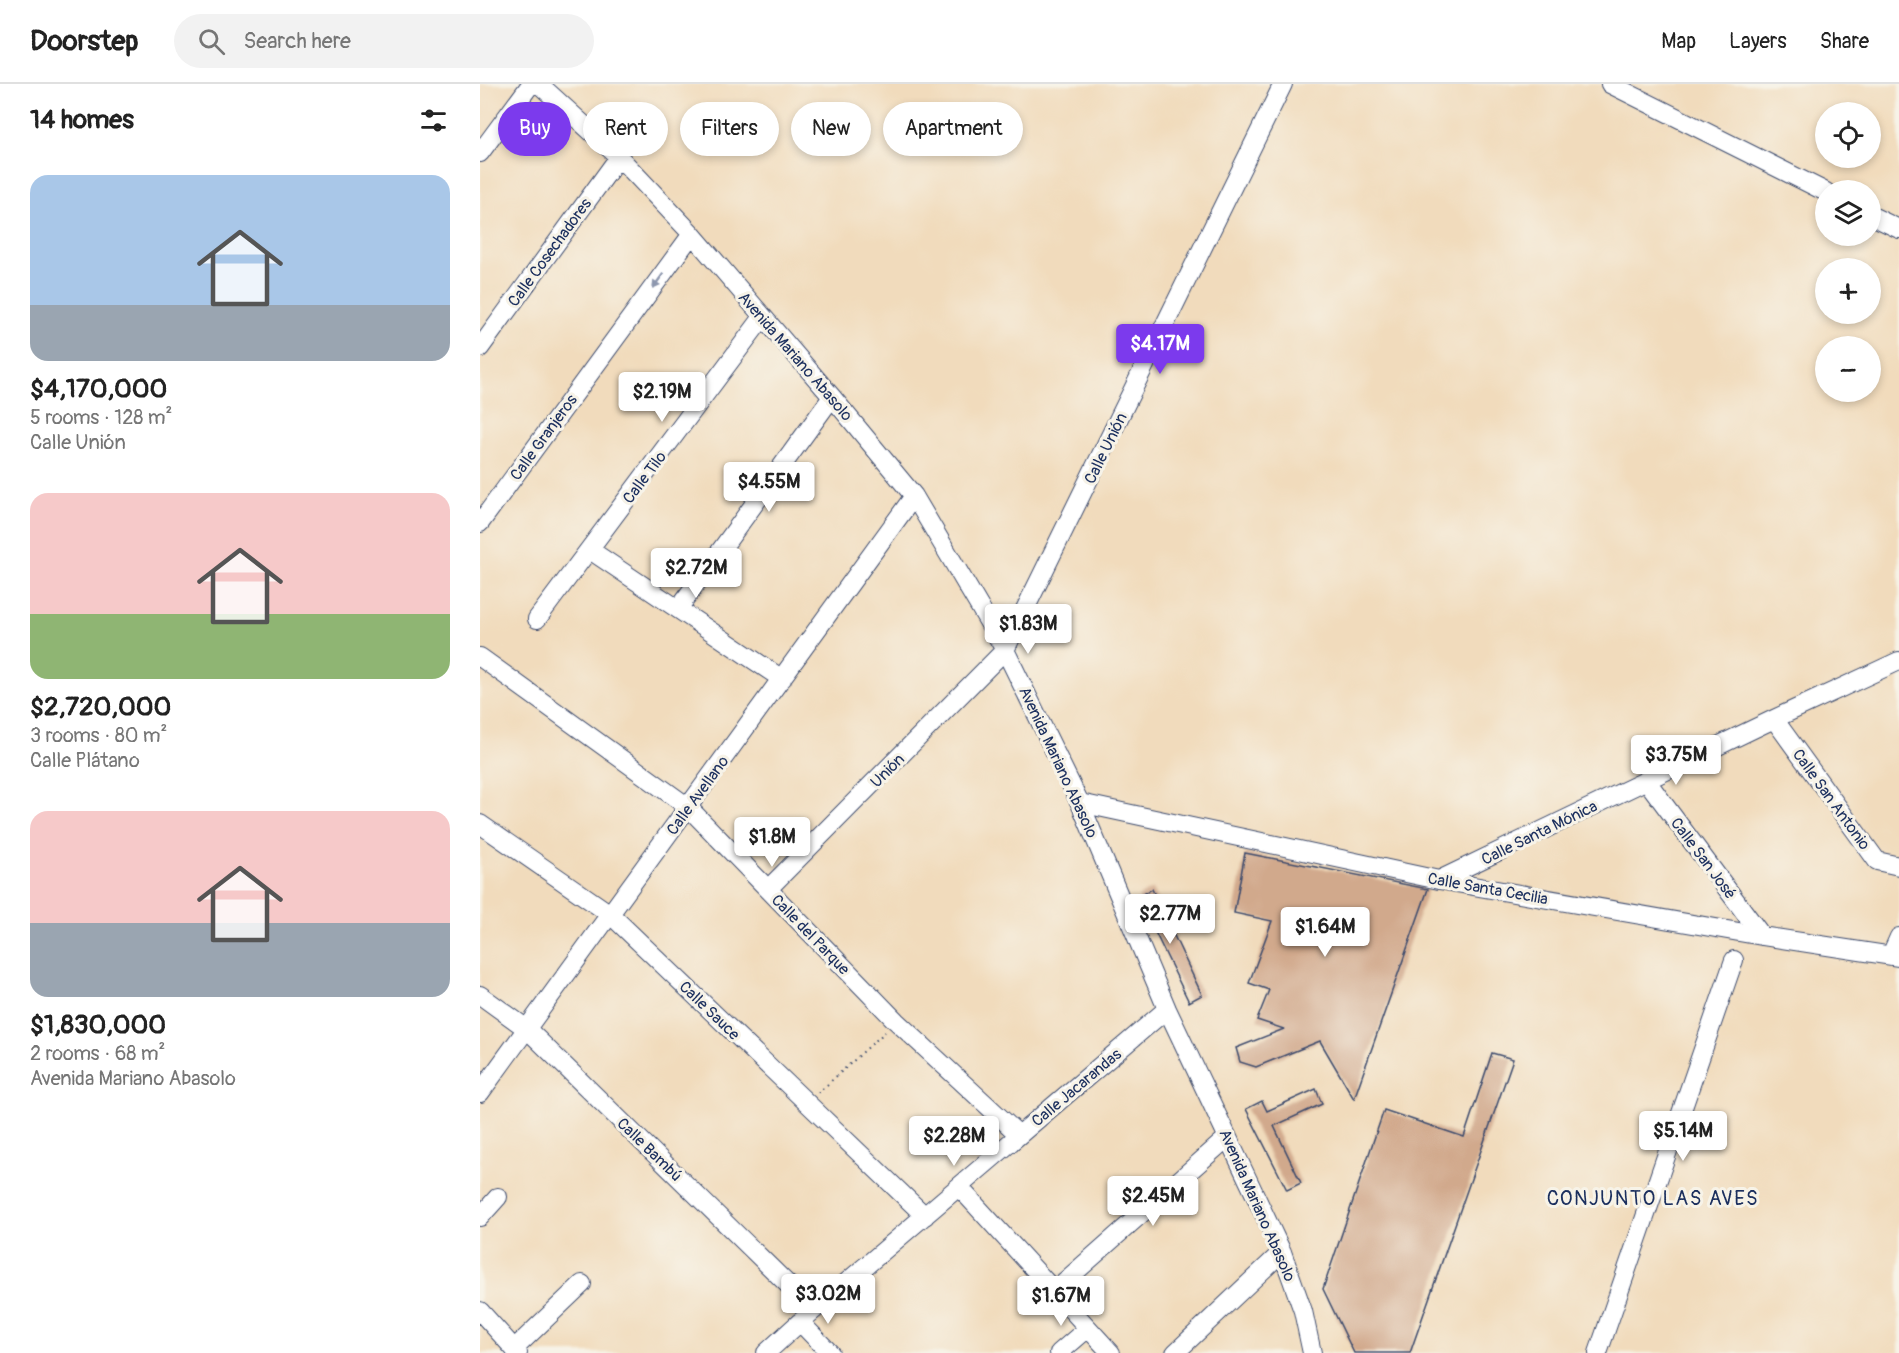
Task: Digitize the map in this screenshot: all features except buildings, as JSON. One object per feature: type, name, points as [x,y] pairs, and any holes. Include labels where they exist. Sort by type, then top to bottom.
[{"type":"street","points":[[480,153],[531,84]]},
{"type":"street","name":"Avenida Mariano Abasolo","points":[[539,84],[619,157],[692,234],[914,496],[1005,650],[1080,803],[1167,1009],[1282,1252],[1303,1311],[1312,1353]]},
{"type":"street","name":"Calle Unión","points":[[1005,650],[1283,84]]},
{"type":"street","points":[[1610,84],[1815,186]]},
{"type":"street","name":"Calle Cosechadores","points":[[480,348],[619,157]]},
{"type":"street","points":[[1881,220],[1899,229]]},
{"type":"street","name":"Calle Granjeros","points":[[480,523],[692,234]]},
{"type":"street","name":"Calle Tilo","points":[[537,619],[763,317]]},
{"type":"street","points":[[678,609],[832,397]]},
{"type":"street","name":"Calle Avellano","points":[[480,1093],[914,496]]},
{"type":"street","points":[[590,550],[782,679]]},
{"type":"street","name":"Unión","points":[[768,890],[1005,650]]},
{"type":"street","name":"Calle del Parque","points":[[480,657],[688,807],[896,1021],[1019,1135]]},
{"type":"street","name":"Calle Santa Mónica","points":[[1439,880],[1774,719],[1896,669]]},
{"type":"street","name":"Calle San Antonio","points":[[1774,719],[1877,861],[1899,866]]},
{"type":"street","name":"Calle San José","points":[[1646,780],[1762,936]]},
{"type":"street","name":"Calle Santa Cecilia","points":[[1080,803],[1439,880],[1762,936],[1895,956]]},
{"type":"street","name":"Calle Sauce","points":[[480,824],[610,914],[925,1216]]},
{"type":"street","points":[[1895,956],[1899,938]]},
{"type":"street","points":[[1598,1353],[1734,960]]},
{"type":"street","name":"Calle Bambú","points":[[480,995],[527,1029],[814,1310]]},
{"type":"street","name":"Calle Jacarandas","points":[[766,1353],[1167,1009]]},
{"type":"street","points":[[1055,1290],[1227,1138]]},
{"type":"street","points":[[959,1187],[1111,1353]]},
{"type":"street","points":[[480,1217],[498,1197]]},
{"type":"street","points":[[1176,1353],[1282,1252]]},
{"type":"street","points":[[480,1311],[516,1351],[582,1284]]},
{"type":"street","points":[[800,1322],[830,1353]]},
{"type":"street","points":[[1059,1353],[1088,1328]]},
{"type":"path","points":[[807,1103],[896,1021]]},
{"type":"district","name":"CONJUNTO LAS AVES","points":[[1653,1198]]}]
